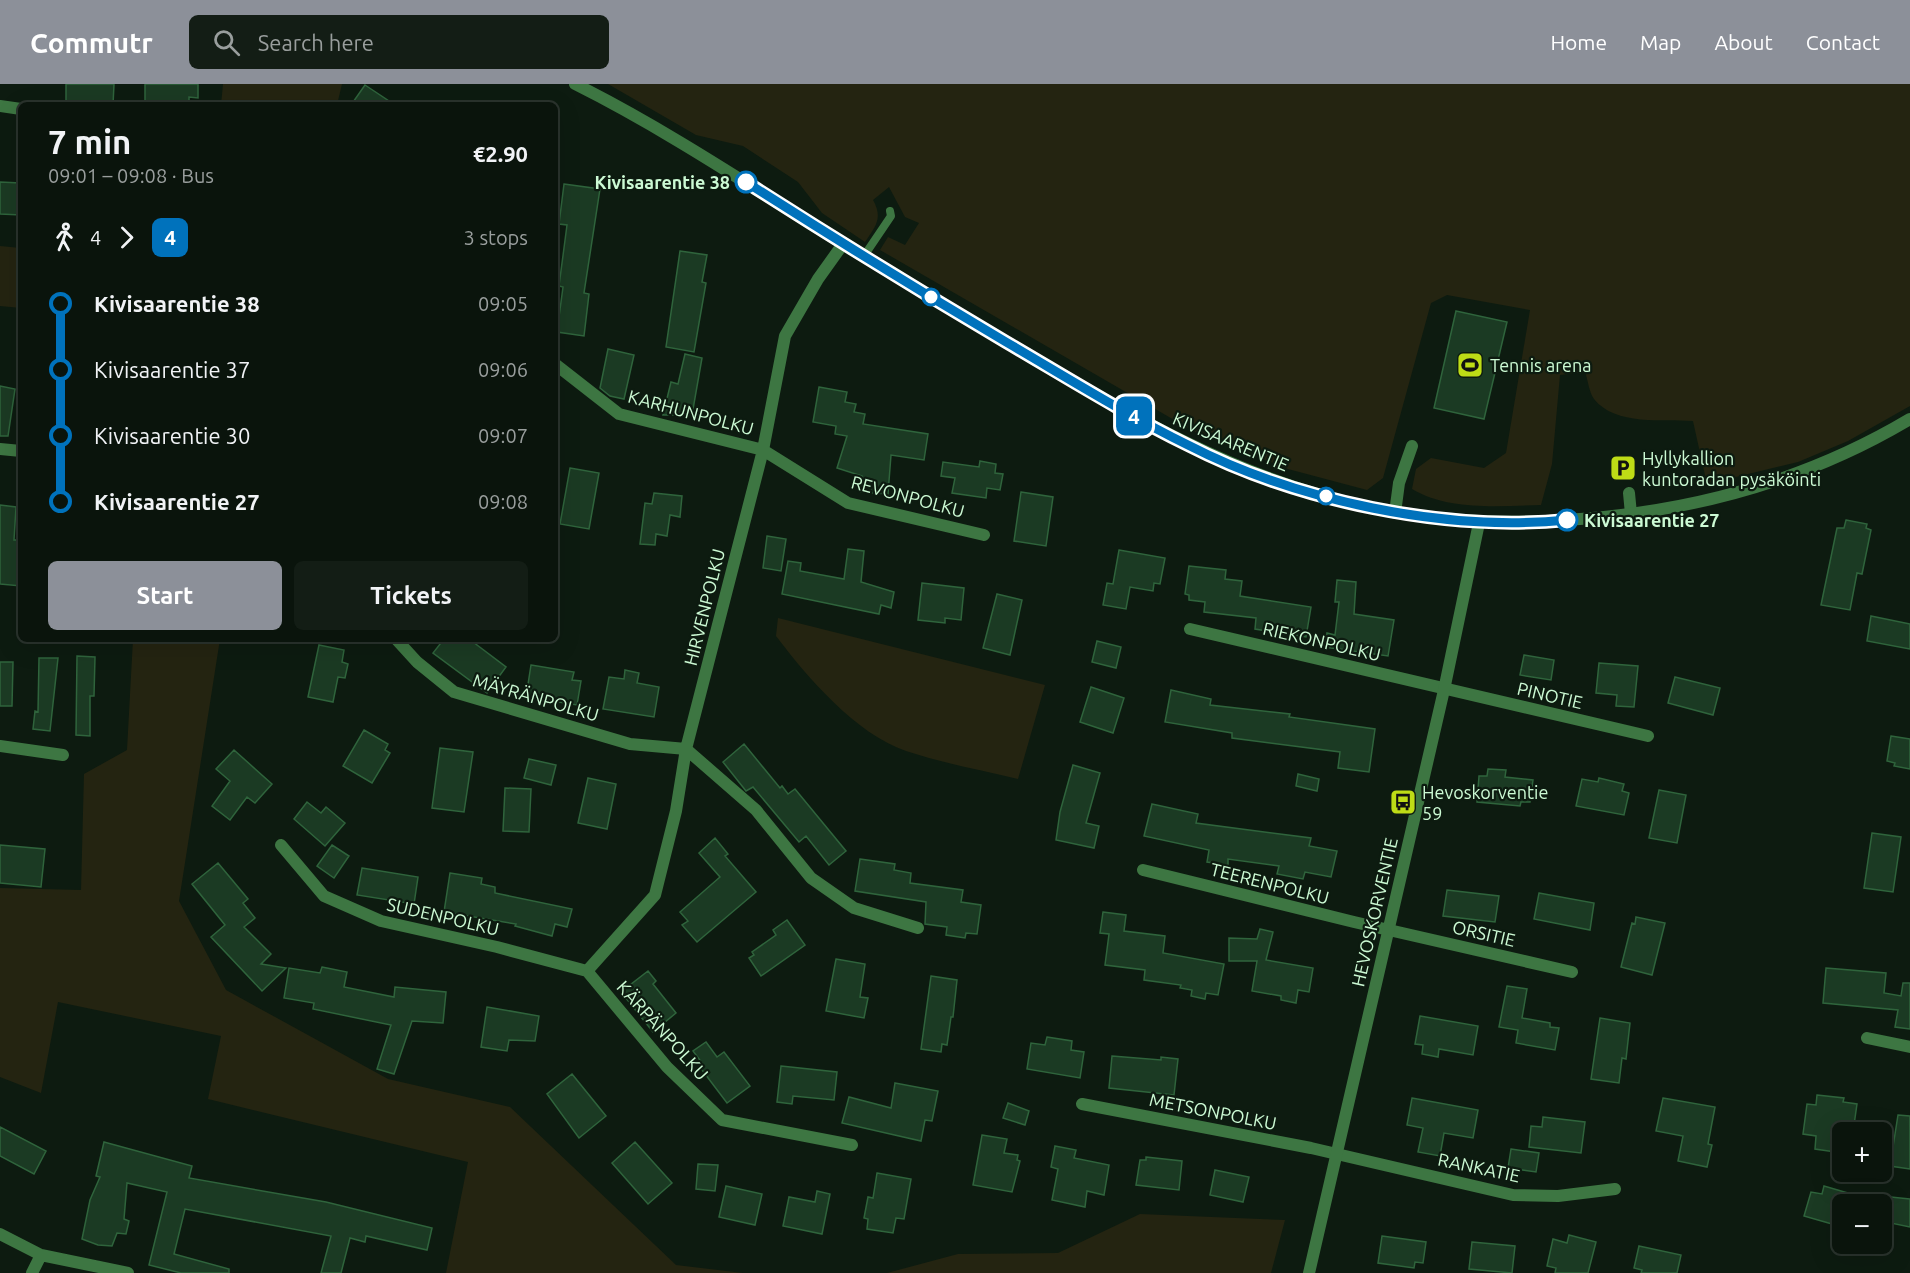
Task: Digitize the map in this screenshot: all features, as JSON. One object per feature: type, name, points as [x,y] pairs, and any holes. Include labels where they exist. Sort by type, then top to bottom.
[{"type":"street","name":"KIVISAARENTIE","points":[[575,84],[706,157],[843,244],[1099,397],[1190,446],[1301,489],[1395,513],[1479,523],[1551,522],[1631,514],[1737,494],[1811,469],[1886,434],[1910,420]]},
{"type":"street","points":[[0,106],[18,109]]},
{"type":"street","name":"HIRVENPOLKU","points":[[587,971],[655,895],[676,811],[686,749],[763,450],[785,336],[812,288],[843,244]]},
{"type":"street","name":"KARHUNPOLKU","points":[[558,366],[619,414],[763,450]]},
{"type":"street","points":[[1395,513],[1399,483],[1412,446]]},
{"type":"street","points":[[0,449],[18,451]]},
{"type":"street","name":"REVONPOLKU","points":[[763,450],[848,503],[984,535]]},
{"type":"street","points":[[1629,493],[1631,514]]},
{"type":"street","name":"HEVOSKORVENTIE","points":[[1310,1273],[1444,690],[1479,523]]},
{"type":"street","name":"RIEKONPOLKU","points":[[1190,629],[1444,690]]},
{"type":"street","name":"MÄYRÄNPOLKU","points":[[399,642],[417,662],[454,692],[523,715],[591,731],[630,744],[686,749]]},
{"type":"street","name":"PINOTIE","points":[[1444,690],[1648,736]]},
{"type":"street","points":[[0,746],[63,754]]},
{"type":"street","points":[[686,749],[756,810],[811,878],[854,908],[918,927]]},
{"type":"street","name":"SUDENPOLKU","points":[[281,845],[324,896],[381,921],[496,946],[587,971]]},
{"type":"street","name":"TEERENPOLKU","points":[[1143,870],[1388,930]]},
{"type":"street","name":"ORSITIE","points":[[1388,930],[1572,972]]},
{"type":"street","name":"KÄRPÄNPOLKU","points":[[587,971],[667,1067],[722,1120],[852,1145]]},
{"type":"street","points":[[1868,1038],[1910,1047]]},
{"type":"street","name":"METSONPOLKU","points":[[1082,1104],[1337,1154]]},
{"type":"street","name":"RANKATIE","points":[[1337,1154],[1513,1195],[1558,1196],[1615,1189]]},
{"type":"street","points":[[0,1234],[41,1255],[128,1273]]},
{"type":"street","points":[[32,1273],[41,1255]]},
{"type":"lane","points":[[864,256],[891,216],[890,211]]},
{"type":"shaded area","points":[[223,84],[342,84],[338,102],[221,102]]},
{"type":"shaded area","points":[[608,84],[1910,84],[1910,406],[1848,441],[1798,462],[1707,484],[1693,421],[1640,419],[1614,414],[1594,399],[1585,372],[1560,375],[1552,464],[1541,505],[1475,506],[1442,501],[1412,489],[1416,469],[1431,458],[1484,468],[1506,453],[1530,310],[1447,295],[1431,303],[1383,478],[1367,490],[1288,469],[1195,432],[880,250],[888,237],[905,245],[919,223],[905,217],[889,187],[873,200],[878,217],[865,242],[822,213],[798,182],[743,146],[696,135]]},
{"type":"shaded area","points":[[0,246],[18,248],[18,308],[0,306]]},
{"type":"shaded area","points":[[778,618],[1045,685],[1018,779],[906,751],[869,732],[834,702],[788,652],[776,636]]},
{"type":"shaded area","points":[[133,642],[220,642],[179,901],[226,990],[388,1079],[510,1107],[676,1265],[743,1273],[446,1273],[468,1162],[208,1099],[221,1036],[58,1002],[41,1093],[0,1077],[0,888],[81,890],[84,774],[127,750]]},
{"type":"shaded area","points":[[1140,1214],[1285,1220],[1271,1273],[887,1273],[958,1254],[1058,1253]]},
{"type":"building","points":[[66,84],[114,84],[113,102],[66,101]]},
{"type":"building","points":[[145,84],[198,84],[198,98],[189,97],[189,102],[145,102]]},
{"type":"building","points":[[365,85],[390,102],[353,102]]},
{"type":"building","points":[[0,182],[18,183],[18,215],[0,214]]},
{"type":"building","points":[[564,184],[600,189],[584,293],[589,294],[584,336],[558,332],[563,287],[559,286],[567,225],[559,224]]},
{"type":"building","points":[[680,251],[707,255],[702,282],[706,283],[694,352],[666,347]]},
{"type":"building","name":"Tennis arena","points":[[1456,311],[1507,322],[1484,419],[1434,408]]},
{"type":"building","points":[[608,349],[634,355],[624,399],[610,396],[600,388]]},
{"type":"building","points":[[685,354],[702,358],[692,415],[663,415],[671,382],[678,384]]},
{"type":"building","points":[[0,386],[15,389],[8,436],[0,436]]},
{"type":"building","points":[[819,387],[847,392],[845,402],[856,404],[854,412],[865,414],[863,424],[928,434],[924,460],[891,455],[888,494],[861,492],[862,476],[837,468],[847,436],[835,434],[836,426],[813,422]]},
{"type":"building","points":[[980,461],[996,464],[995,473],[1003,474],[1000,490],[987,488],[986,498],[952,493],[955,478],[941,476],[943,462],[979,467]]},
{"type":"building","points":[[570,468],[599,473],[589,529],[560,524]]},
{"type":"building","points":[[1021,492],[1053,497],[1046,546],[1014,541]]},
{"type":"building","points":[[654,493],[682,496],[680,517],[670,515],[667,536],[656,534],[655,545],[640,544],[645,503],[652,504]]},
{"type":"building","points":[[0,505],[16,507],[14,540],[18,540],[18,586],[0,584]]},
{"type":"building","points":[[1846,520],[1867,524],[1866,528],[1871,530],[1862,574],[1857,573],[1850,610],[1821,605],[1837,528],[1844,528]]},
{"type":"building","points":[[767,536],[786,539],[781,571],[763,568]]},
{"type":"building","points":[[848,549],[864,551],[861,582],[894,592],[891,608],[881,605],[879,614],[782,594],[788,561],[801,563],[800,571],[844,579]]},
{"type":"building","points":[[1119,550],[1165,558],[1160,584],[1154,583],[1153,591],[1130,587],[1126,609],[1103,605],[1107,583],[1113,584]]},
{"type":"building","points":[[1189,566],[1226,570],[1225,579],[1242,581],[1240,596],[1311,607],[1306,637],[1255,629],[1256,618],[1204,612],[1205,602],[1189,600],[1189,595],[1185,594]]},
{"type":"building","points":[[1337,580],[1356,582],[1354,614],[1394,620],[1388,656],[1325,647],[1327,633],[1335,635],[1339,602],[1335,602]]},
{"type":"building","points":[[922,583],[964,588],[961,620],[945,618],[945,623],[918,620]]},
{"type":"building","points":[[997,594],[1022,600],[1010,655],[983,648]]},
{"type":"building","points":[[1871,616],[1910,624],[1910,649],[1867,641]]},
{"type":"building","points":[[1097,641],[1121,647],[1116,668],[1092,662]]},
{"type":"building","points":[[442,642],[473,642],[506,667],[487,693],[433,653]]},
{"type":"building","points":[[319,645],[344,650],[342,662],[348,664],[345,678],[338,677],[333,702],[308,697]]},
{"type":"building","points":[[1524,655],[1554,660],[1551,680],[1520,675]]},
{"type":"building","points":[[77,656],[95,657],[94,696],[90,696],[90,736],[76,735]]},
{"type":"building","points":[[39,658],[58,658],[50,731],[33,729],[35,711],[38,712]]},
{"type":"building","points":[[0,662],[13,662],[12,706],[0,706]]},
{"type":"building","points":[[1599,663],[1638,666],[1634,707],[1616,706],[1617,695],[1596,693]]},
{"type":"building","points":[[531,665],[574,672],[572,680],[581,681],[577,705],[526,697]]},
{"type":"building","points":[[625,670],[639,673],[637,683],[659,687],[654,717],[603,709],[609,677],[624,679]]},
{"type":"building","points":[[1675,677],[1720,688],[1713,715],[1668,703]]},
{"type":"building","points":[[1091,687],[1124,698],[1113,733],[1080,722]]},
{"type":"building","points":[[1171,690],[1211,699],[1210,705],[1290,714],[1289,717],[1375,729],[1369,772],[1338,768],[1340,752],[1232,738],[1232,733],[1165,722]]},
{"type":"building","points":[[364,730],[388,744],[385,750],[390,753],[372,783],[343,766]]},
{"type":"building","points":[[1891,736],[1910,739],[1910,769],[1894,766],[1895,763],[1887,761]]},
{"type":"building","points":[[744,744],[780,788],[782,786],[788,794],[795,789],[846,851],[829,865],[806,836],[799,842],[753,787],[746,791],[723,762]]},
{"type":"building","points":[[440,748],[473,752],[464,812],[432,808]]},
{"type":"building","points":[[234,750],[272,784],[255,803],[247,797],[230,820],[212,806],[230,781],[216,769]]},
{"type":"building","points":[[529,759],[556,765],[551,785],[524,778]]},
{"type":"building","points":[[1073,765],[1100,773],[1086,823],[1099,826],[1094,848],[1056,840],[1060,812]]},
{"type":"building","points":[[1488,769],[1506,770],[1505,777],[1533,780],[1530,802],[1521,802],[1520,806],[1477,802],[1479,776],[1487,776]]},
{"type":"building","points":[[1298,774],[1319,779],[1317,791],[1296,786]]},
{"type":"building","points":[[588,778],[616,784],[607,829],[578,823]]},
{"type":"building","points":[[1599,778],[1624,784],[1622,791],[1629,793],[1624,815],[1576,806],[1582,779],[1598,782]]},
{"type":"building","points":[[505,788],[531,789],[529,832],[503,831]]},
{"type":"building","points":[[1659,790],[1686,795],[1677,843],[1649,838]]},
{"type":"building","points":[[307,802],[321,813],[326,807],[345,823],[325,846],[294,819]]},
{"type":"building","points":[[1152,804],[1198,814],[1196,823],[1311,838],[1309,846],[1337,851],[1331,877],[1305,872],[1303,879],[1277,874],[1279,866],[1228,859],[1228,865],[1207,862],[1209,850],[1144,836]]},
{"type":"building","points":[[1872,833],[1901,837],[1893,892],[1864,888]]},
{"type":"building","points":[[715,838],[728,854],[725,856],[756,892],[697,942],[682,925],[688,921],[680,912],[720,877],[699,853]]},
{"type":"building","points":[[0,845],[45,849],[41,887],[0,883]]},
{"type":"building","points":[[332,845],[349,856],[334,878],[317,866]]},
{"type":"building","points":[[860,859],[895,864],[894,870],[911,873],[910,883],[963,890],[961,902],[981,905],[977,934],[966,933],[965,938],[946,935],[947,927],[925,924],[926,902],[855,891]]},
{"type":"building","points":[[218,863],[248,899],[243,903],[255,918],[244,927],[271,954],[261,964],[286,968],[262,991],[211,937],[225,925],[192,884]]},
{"type":"building","points":[[362,868],[418,877],[414,904],[357,895]]},
{"type":"building","points":[[450,873],[482,878],[481,884],[495,887],[495,893],[572,909],[567,927],[555,924],[552,936],[515,926],[516,924],[444,912]]},
{"type":"building","points":[[1447,890],[1499,896],[1495,922],[1443,916]]},
{"type":"building","points":[[1539,893],[1594,903],[1590,930],[1534,919]]},
{"type":"building","points":[[1103,912],[1126,915],[1124,931],[1165,936],[1163,953],[1224,964],[1218,995],[1206,993],[1205,999],[1191,996],[1192,990],[1180,988],[1181,985],[1144,980],[1145,970],[1105,965],[1109,934],[1100,933]]},
{"type":"building","points":[[1636,917],[1665,923],[1652,975],[1621,967],[1632,923],[1635,924]]},
{"type":"building","points":[[787,920],[805,945],[761,976],[749,958],[754,955],[752,952],[776,935],[773,930]]},
{"type":"building","points":[[1260,929],[1273,932],[1266,960],[1313,968],[1309,992],[1298,990],[1296,1003],[1281,1000],[1281,996],[1252,991],[1257,961],[1229,961],[1229,938],[1257,939]]},
{"type":"building","points":[[836,959],[865,964],[860,997],[868,998],[864,1018],[826,1011]]},
{"type":"building","points":[[322,967],[347,972],[344,987],[394,997],[395,987],[446,992],[443,1023],[412,1021],[394,1074],[377,1069],[391,1025],[313,1009],[314,1003],[284,998],[289,968],[320,973]]},
{"type":"building","points":[[1826,968],[1886,973],[1884,993],[1901,996],[1903,983],[1910,983],[1910,1029],[1895,1027],[1898,1010],[1823,1003]]},
{"type":"building","points":[[648,971],[656,981],[653,984],[676,1013],[653,1032],[621,992]]},
{"type":"building","points":[[931,976],[957,980],[947,1045],[942,1044],[941,1052],[921,1049]]},
{"type":"building","points":[[1507,986],[1527,989],[1522,1018],[1550,1023],[1550,1027],[1559,1028],[1555,1050],[1516,1043],[1518,1030],[1499,1027]]},
{"type":"building","points":[[487,1007],[539,1016],[535,1041],[509,1040],[507,1051],[481,1047]]},
{"type":"building","points":[[1420,1016],[1478,1026],[1473,1055],[1439,1049],[1438,1057],[1422,1054],[1423,1045],[1415,1044]]},
{"type":"building","points":[[1600,1018],[1630,1023],[1626,1059],[1622,1058],[1619,1083],[1591,1079]]},
{"type":"building","points":[[1047,1037],[1072,1041],[1071,1050],[1084,1052],[1080,1078],[1027,1069],[1031,1043],[1045,1045]]},
{"type":"building","points":[[706,1042],[717,1057],[724,1052],[750,1086],[727,1103],[699,1066],[702,1063],[693,1051]]},
{"type":"building","points":[[1112,1056],[1178,1059],[1174,1095],[1109,1088]]},
{"type":"building","points":[[781,1066],[837,1072],[834,1100],[793,1096],[792,1104],[777,1102]]},
{"type":"building","points":[[572,1074],[606,1116],[579,1138],[547,1094]]},
{"type":"building","points":[[895,1083],[938,1091],[932,1121],[925,1120],[921,1141],[842,1123],[849,1097],[891,1108]]},
{"type":"building","points":[[1817,1095],[1844,1098],[1843,1102],[1857,1104],[1854,1122],[1832,1122],[1832,1152],[1815,1149],[1816,1136],[1803,1134],[1807,1104],[1816,1105]]},
{"type":"building","points":[[1412,1098],[1478,1110],[1473,1138],[1444,1133],[1440,1156],[1418,1152],[1423,1128],[1407,1125]]},
{"type":"building","points":[[1663,1098],[1715,1107],[1708,1144],[1712,1145],[1707,1167],[1678,1161],[1683,1136],[1656,1131]]},
{"type":"building","points":[[1008,1103],[1029,1111],[1025,1125],[1003,1118]]},
{"type":"building","points":[[1898,1115],[1910,1116],[1910,1169],[1892,1166]]},
{"type":"building","points":[[1543,1117],[1585,1122],[1581,1153],[1529,1147],[1531,1126],[1542,1127]]},
{"type":"building","points":[[0,1127],[46,1151],[34,1174],[0,1156]]},
{"type":"building","points":[[982,1135],[1007,1139],[1004,1153],[1018,1155],[1017,1160],[1020,1161],[1012,1192],[973,1185]]},
{"type":"building","points":[[104,1142],[192,1166],[189,1178],[326,1202],[432,1228],[427,1250],[366,1236],[365,1242],[350,1238],[341,1273],[321,1273],[331,1236],[185,1209],[174,1254],[229,1269],[229,1273],[181,1273],[149,1265],[167,1192],[127,1183],[124,1219],[129,1221],[126,1234],[117,1233],[112,1246],[98,1245],[82,1239],[90,1200],[100,1177],[96,1176]]},
{"type":"building","points":[[635,1142],[672,1183],[648,1204],[612,1163]]},
{"type":"building","points":[[1055,1146],[1076,1150],[1074,1158],[1109,1165],[1104,1195],[1087,1191],[1085,1207],[1052,1200],[1058,1169],[1051,1167]]},
{"type":"building","points":[[1511,1149],[1539,1153],[1536,1172],[1508,1168]]},
{"type":"building","points":[[1146,1157],[1182,1161],[1179,1190],[1136,1185],[1140,1160],[1146,1160]]},
{"type":"building","points":[[698,1164],[718,1165],[715,1191],[696,1189]]},
{"type":"building","points":[[1215,1170],[1249,1177],[1243,1202],[1210,1195]]},
{"type":"building","points":[[877,1173],[911,1179],[904,1219],[896,1218],[893,1233],[867,1229],[868,1219],[864,1218],[868,1197],[873,1198]]},
{"type":"building","points":[[726,1186],[762,1194],[755,1225],[719,1217]]},
{"type":"building","points":[[1824,1186],[1848,1193],[1832,1194],[1832,1224],[1804,1216],[1811,1192],[1822,1194]]},
{"type":"building","points":[[817,1191],[830,1194],[822,1234],[783,1226],[789,1197],[815,1202]]},
{"type":"building","points":[[1892,1197],[1910,1199],[1910,1227],[1892,1223]]},
{"type":"building","points":[[1569,1235],[1596,1242],[1588,1273],[1555,1273],[1556,1268],[1547,1266],[1553,1239],[1567,1243]]},
{"type":"building","points":[[1382,1236],[1426,1242],[1423,1263],[1415,1262],[1414,1268],[1378,1263]]},
{"type":"building","points":[[1472,1242],[1515,1246],[1512,1273],[1469,1269]]},
{"type":"building","points":[[1639,1246],[1681,1255],[1677,1273],[1641,1273],[1642,1270],[1634,1268]]},
{"type":"bus line","name":"4","points":[[746,182],[843,244],[1099,397],[1190,446],[1250,471],[1359,506],[1395,513],[1479,523],[1567,520]]},
{"type":"place","name":"Kivisaarentie 38","points":[[746,182]]},
{"type":"place","name":"Tennis arena","points":[[1470,365]]},
{"type":"place","name":"Hyllykallion kuntoradan pysäköinti","points":[[1623,468]]},
{"type":"place","name":"Kivisaarentie 27","points":[[1567,520]]},
{"type":"place","name":"Hevoskorventie 59","points":[[1403,802]]}]
